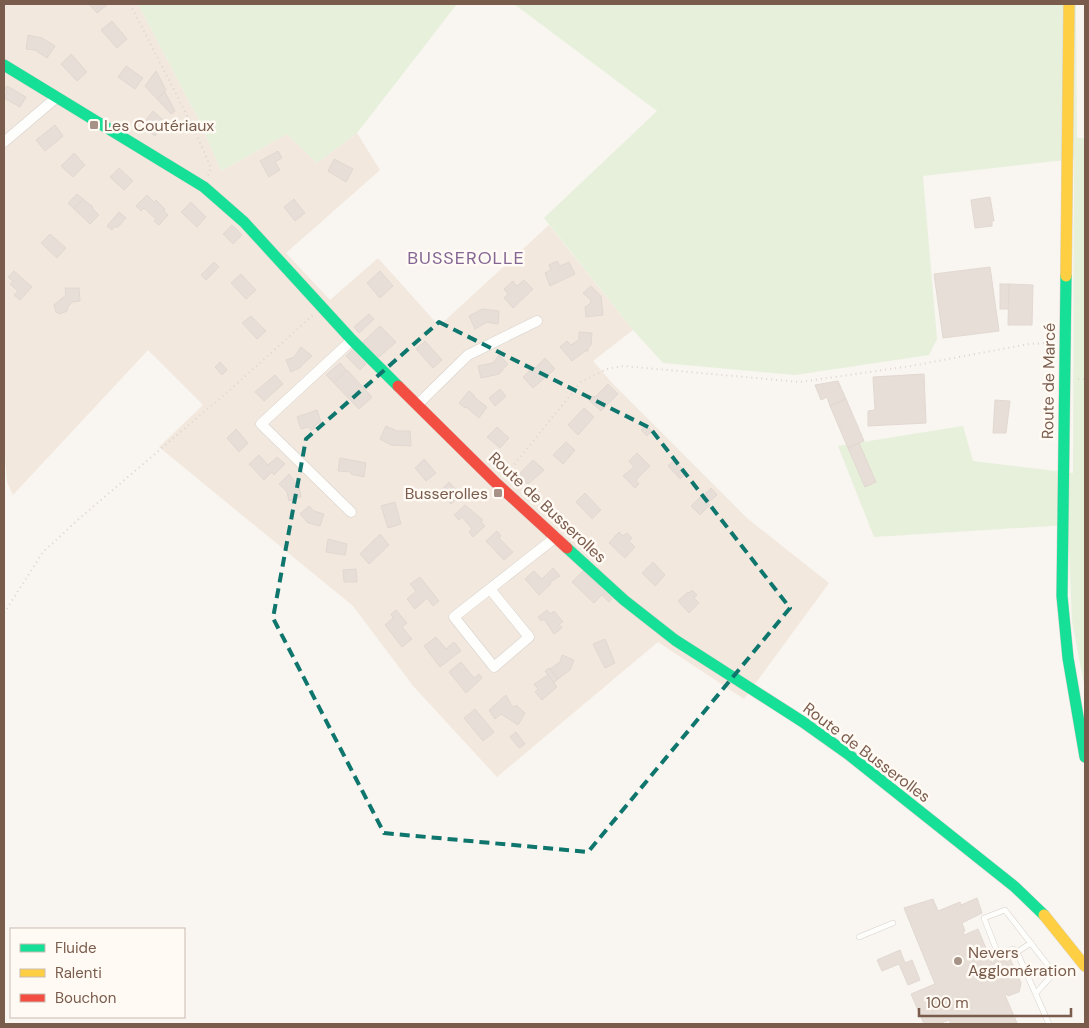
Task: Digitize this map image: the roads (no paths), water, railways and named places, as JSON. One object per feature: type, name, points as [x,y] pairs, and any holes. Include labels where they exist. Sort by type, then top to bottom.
[{"type":"main road","name":"Route de Marcé","points":[[1070,4],[1062,596],[1068,658],[1085,757]]},
{"type":"main road","name":"Route de Busserolles","points":[[4,66],[204,187],[244,222],[352,340],[417,406],[624,600],[674,640],[803,722],[848,754],[1015,887],[1050,922],[1084,963]]},
{"type":"street","points":[[4,142],[57,98]]},
{"type":"street","points":[[417,406],[468,355],[537,321]]},
{"type":"street","points":[[352,340],[261,424],[352,512]]},
{"type":"street","points":[[490,590],[529,638],[494,667],[454,617],[556,537]]},
{"type":"lane","points":[[1036,993],[1054,973],[1005,910],[984,918],[998,954],[1013,949],[1017,952],[1049,1024]]},
{"type":"lane","points":[[859,937],[893,923]]},
{"type":"lane","points":[[1017,952],[1031,942]]},
{"type":"place","name":"Les Coutériaux","points":[[94,125]]},
{"type":"place","name":"Busserolles","points":[[498,493]]},
{"type":"place","name":"Nevers Agglomération","points":[[958,961]]},
{"type":"district","name":"BUSSEROLLE","points":[[466,258]]}]
